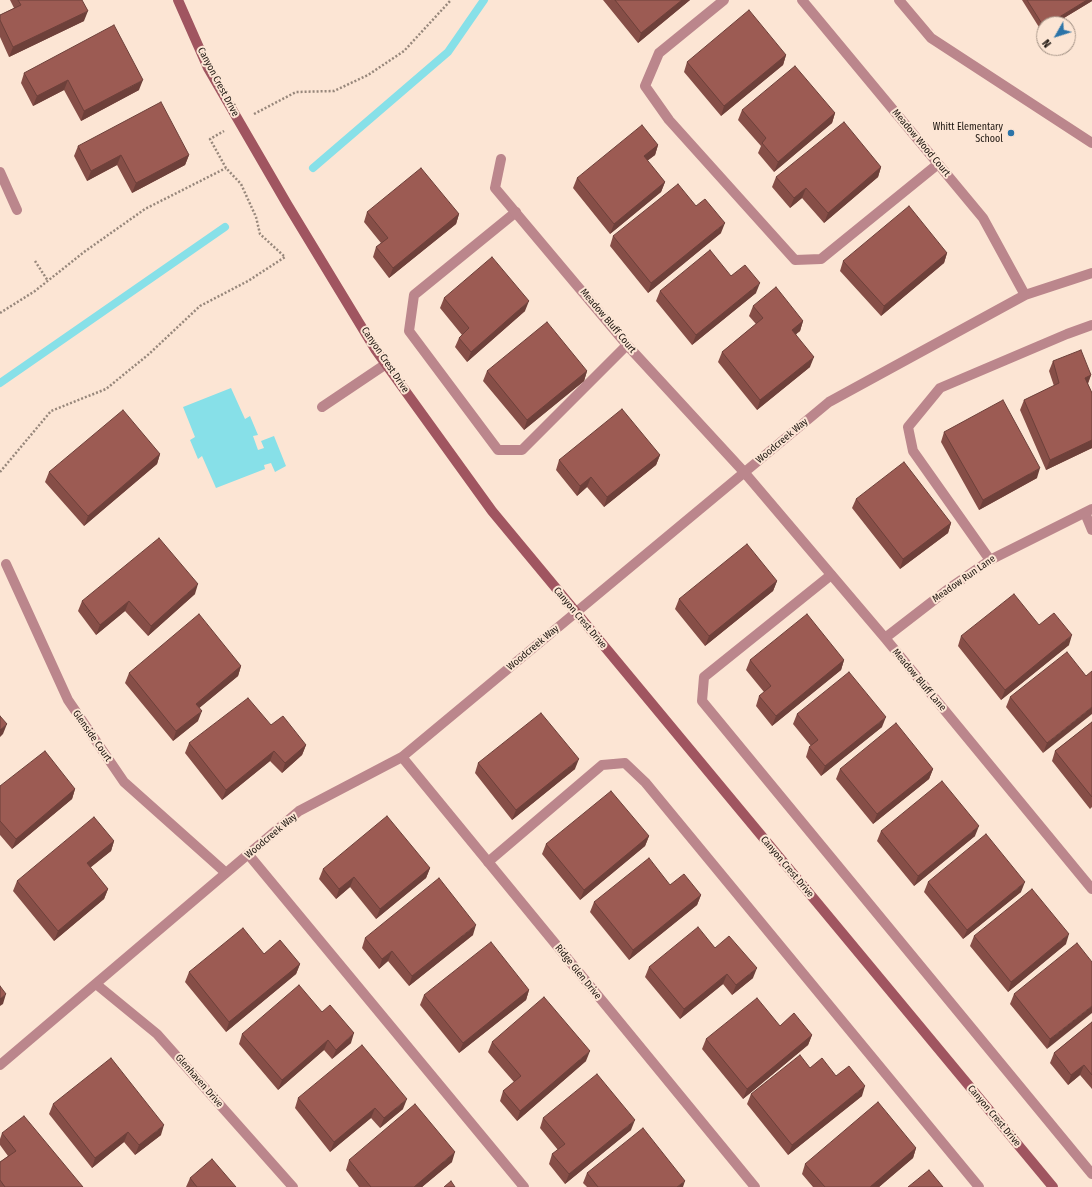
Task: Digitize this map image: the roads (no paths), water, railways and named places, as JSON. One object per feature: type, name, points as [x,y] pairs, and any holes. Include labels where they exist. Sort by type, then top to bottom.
[{"type":"street","name":"Canyon Crest Drive","points":[[178,0],[208,68],[287,204],[375,349],[492,511],[1053,1187]]},
{"type":"street","points":[[724,0],[659,53],[645,86],[669,120],[796,260],[821,259],[938,164]]},
{"type":"street","name":"Meadow Wood Court","points":[[802,0],[983,218],[1025,295]]},
{"type":"street","points":[[900,0],[931,38],[1092,143]]},
{"type":"street","name":"Meadow Bluff Court","points":[[501,158],[495,188],[627,345],[744,472]]},
{"type":"street","points":[[0,172],[17,210]]},
{"type":"street","points":[[516,212],[414,295],[409,331],[498,450],[522,450],[627,345]]},
{"type":"street","name":"Woodcreek Way","points":[[0,1065],[299,812],[402,756],[829,402],[1025,295],[1092,273]]},
{"type":"street","points":[[990,560],[913,451],[908,427],[940,388],[1067,334],[1092,325]]},
{"type":"street","points":[[322,407],[386,364]]},
{"type":"street","name":"Meadow Bluff Lane","points":[[744,472],[885,638],[1092,889]]},
{"type":"street","points":[[1088,511],[1092,530]]},
{"type":"street","name":"Meadow Run Lane","points":[[885,638],[951,587],[990,560],[1088,511]]},
{"type":"street","name":"Glenside Court","points":[[6,564],[68,700],[124,782],[226,873]]},
{"type":"street","points":[[831,574],[704,677],[702,701],[1092,1174]]},
{"type":"street","name":"Ridge Glen Drive","points":[[402,756],[755,1187]]},
{"type":"street","points":[[488,862],[602,765],[625,763],[645,782],[979,1187]]},
{"type":"street","points":[[248,854],[524,1187]]},
{"type":"street","name":"Glenhaven Drive","points":[[96,984],[158,1034],[292,1187]]},
{"type":"water","points":[[231,388],[245,419],[250,416],[258,435],[253,436],[258,450],[264,448],[261,441],[274,436],[286,466],[275,472],[271,463],[264,465],[265,469],[216,488],[202,456],[198,459],[190,440],[195,437],[183,407]]},
{"type":"waterway","points":[[313,168],[448,52],[484,0]]},
{"type":"waterway","points":[[0,383],[225,227]]},
{"type":"place","name":"Whitt Elementary School","points":[[1011,133]]}]
